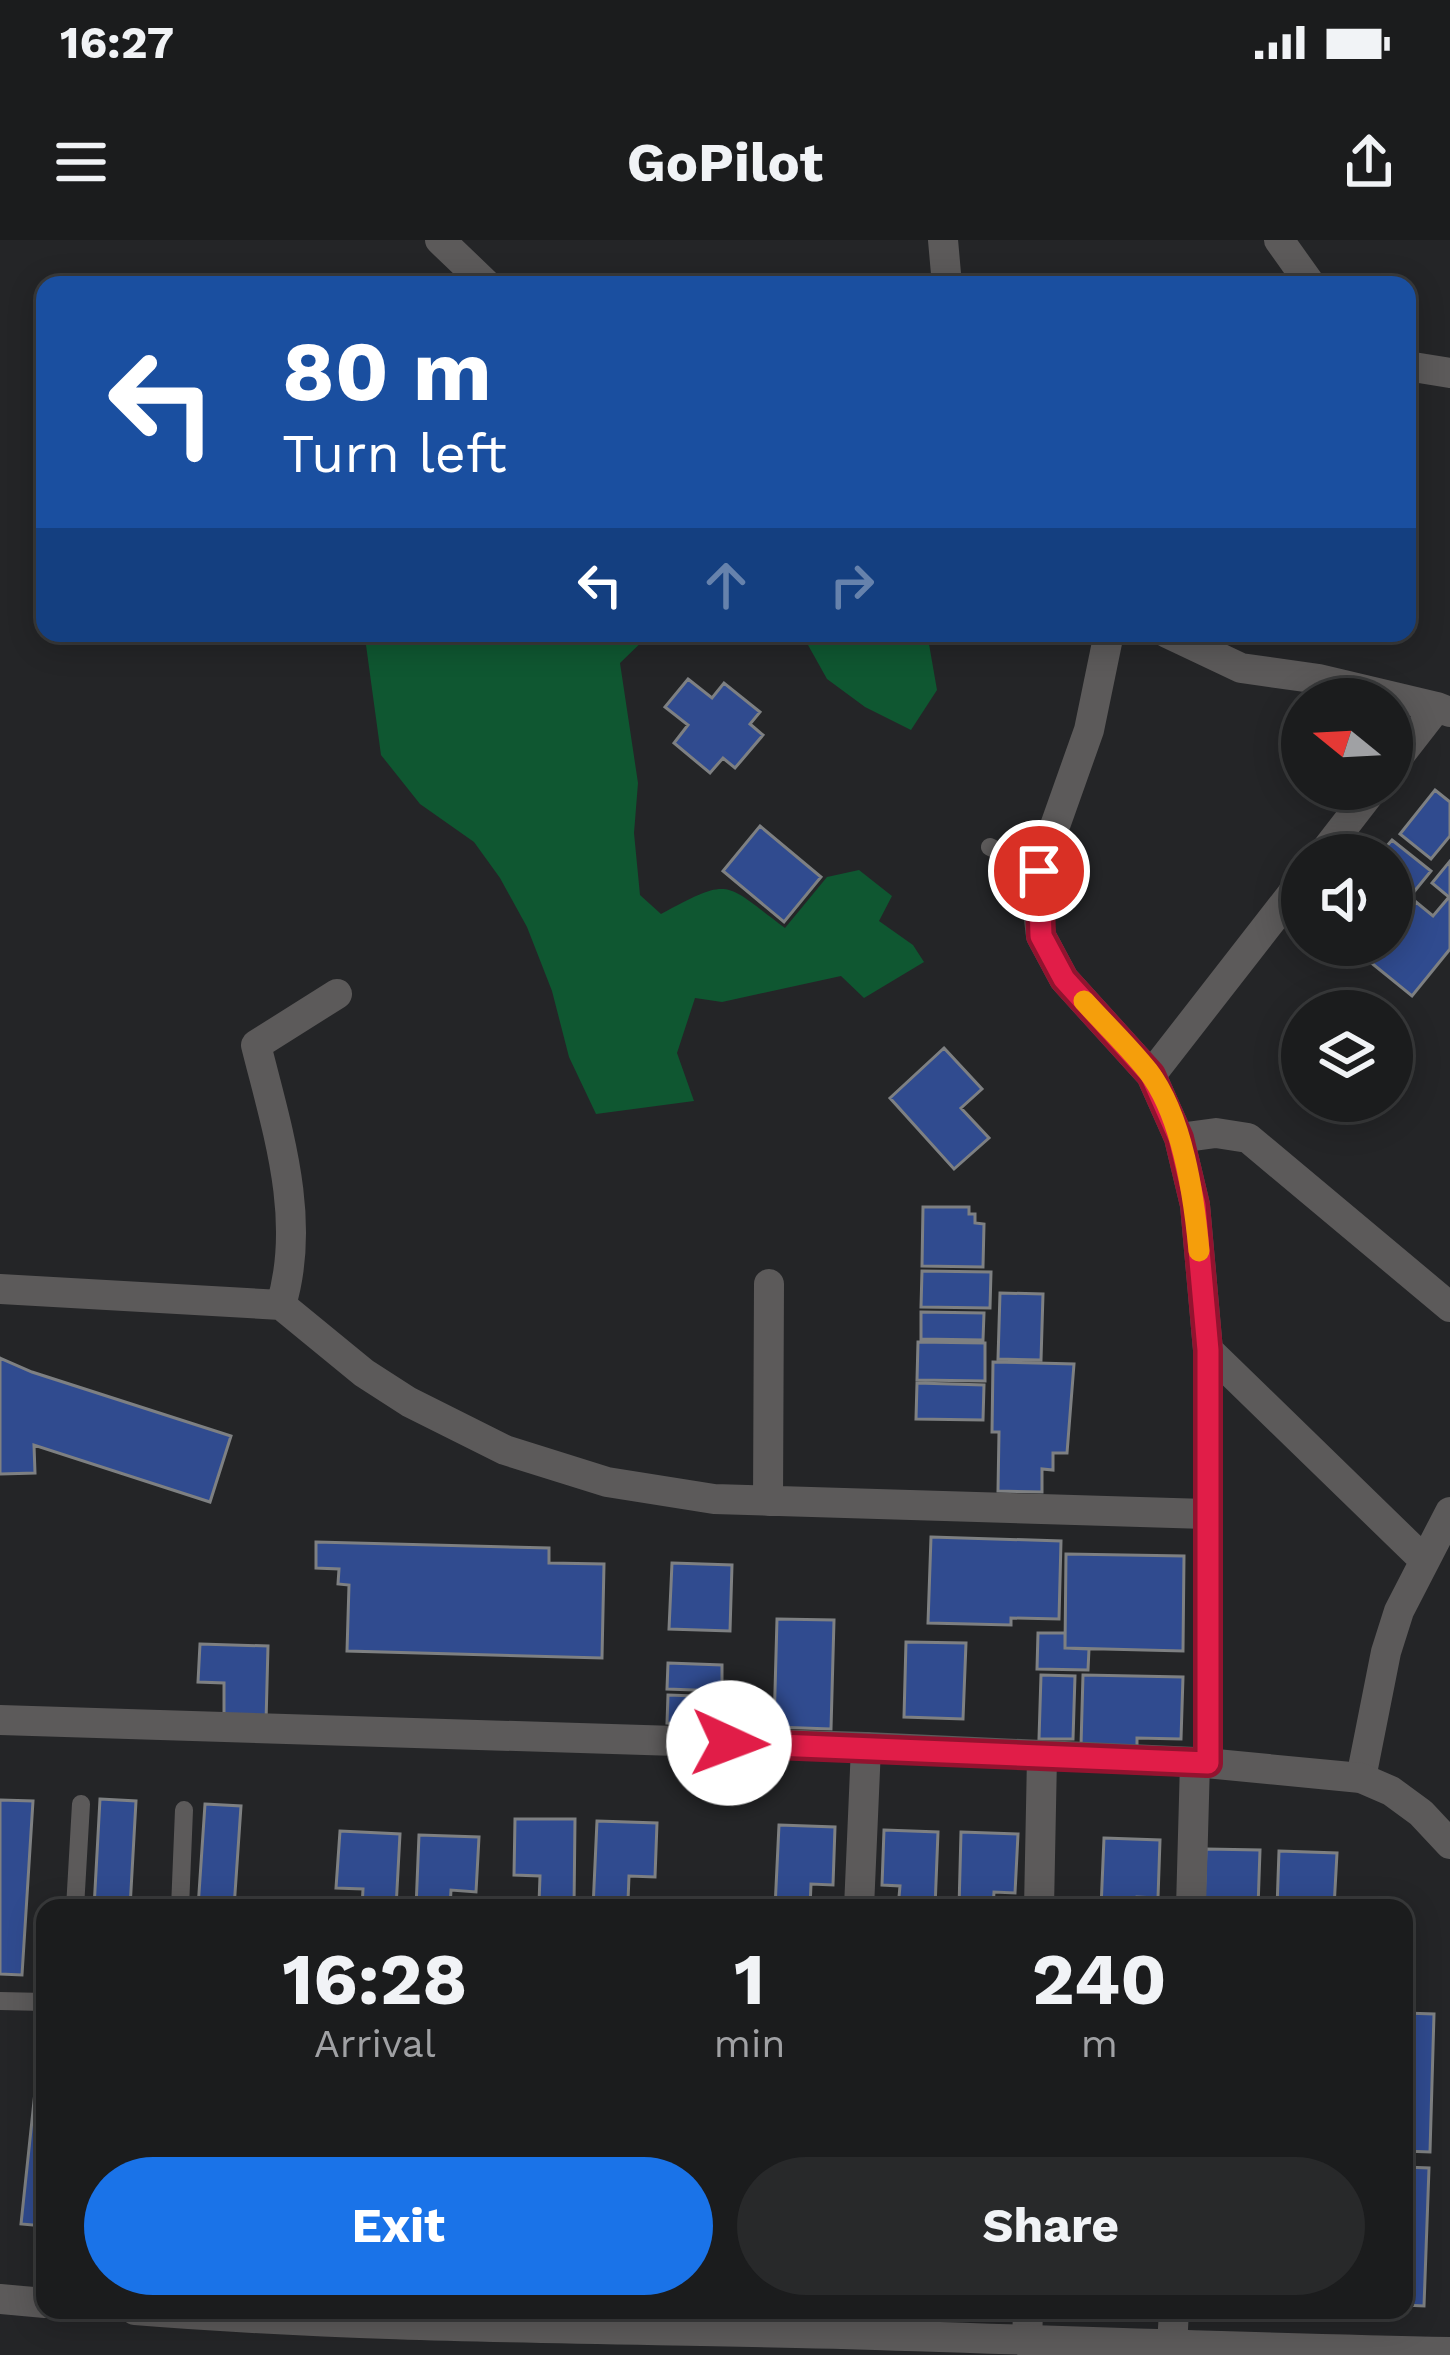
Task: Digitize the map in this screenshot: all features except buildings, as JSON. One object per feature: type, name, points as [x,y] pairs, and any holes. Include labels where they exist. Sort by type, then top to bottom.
[{"type":"street","points":[[440,240],[478,276]]},
{"type":"street","points":[[943,240],[946,276]]},
{"type":"street","points":[[1279,240],[1305,276]]},
{"type":"street","points":[[1416,367],[1450,373]]},
{"type":"street","points":[[1106,642],[1089,730],[1039,871],[1041,936],[1064,979],[1151,1075],[1179,1138],[1195,1205],[1208,1350],[1202,1762],[1192,1899]]},
{"type":"street","points":[[1186,642],[1241,668],[1319,679],[1443,709],[1413,742]]},
{"type":"street","points":[[1338,834],[1357,810]]},
{"type":"street","points":[[1151,1075],[1281,907]]},
{"type":"street","points":[[281,1305],[294,1244],[282,1148],[256,1045],[337,994]]},
{"type":"street","points":[[1179,1138],[1216,1132],[1248,1138],[1450,1307]]},
{"type":"street","points":[[768,1501],[769,1284]]},
{"type":"street","points":[[0,1289],[281,1305],[394,1393],[505,1450],[643,1489],[714,1499],[1206,1514]]},
{"type":"street","points":[[1208,1350],[1423,1559]]},
{"type":"street","points":[[1361,1778],[1386,1652],[1423,1559],[1450,1512]]},
{"type":"street","points":[[0,1720],[1202,1762],[1361,1778],[1391,1791],[1449,1838]]},
{"type":"street","points":[[859,1899],[866,1747]]},
{"type":"street","points":[[1039,1899],[1042,1757]]},
{"type":"street","points":[[0,2299],[36,2301]]},
{"type":"street","points":[[241,2319],[485,2329],[845,2322],[1027,2343],[1450,2352]]},
{"type":"street","points":[[1027,2343],[1028,2319]]},
{"type":"street","points":[[1172,2347],[1174,2319]]},
{"type":"lane","points":[[990,848],[1039,871]]},
{"type":"lane","points":[[75,1899],[80,1804]]},
{"type":"lane","points":[[180,1899],[184,1810]]},
{"type":"lane","points":[[0,2001],[36,2002]]},
{"type":"green space","points":[[642,642],[620,663],[638,783],[634,833],[640,895],[661,914],[702,894],[726,889],[785,928],[827,877],[859,870],[892,896],[879,921],[913,945],[924,962],[864,998],[841,976],[722,1002],[695,998],[677,1053],[694,1101],[596,1114],[569,1057],[552,991],[527,927],[500,878],[474,842],[420,804],[381,755],[366,645]]},
{"type":"green space","points":[[801,642],[927,642],[937,690],[911,730],[865,707],[827,679],[808,645]]},
{"type":"slow traffic","points":[[1084,1001],[1151,1075],[1179,1138],[1195,1205],[1199,1251]]},
{"type":"route","points":[[729,1743],[1208,1763],[1208,1350],[1195,1205],[1179,1138],[1151,1075],[1064,979],[1041,936],[1039,871]]}]
